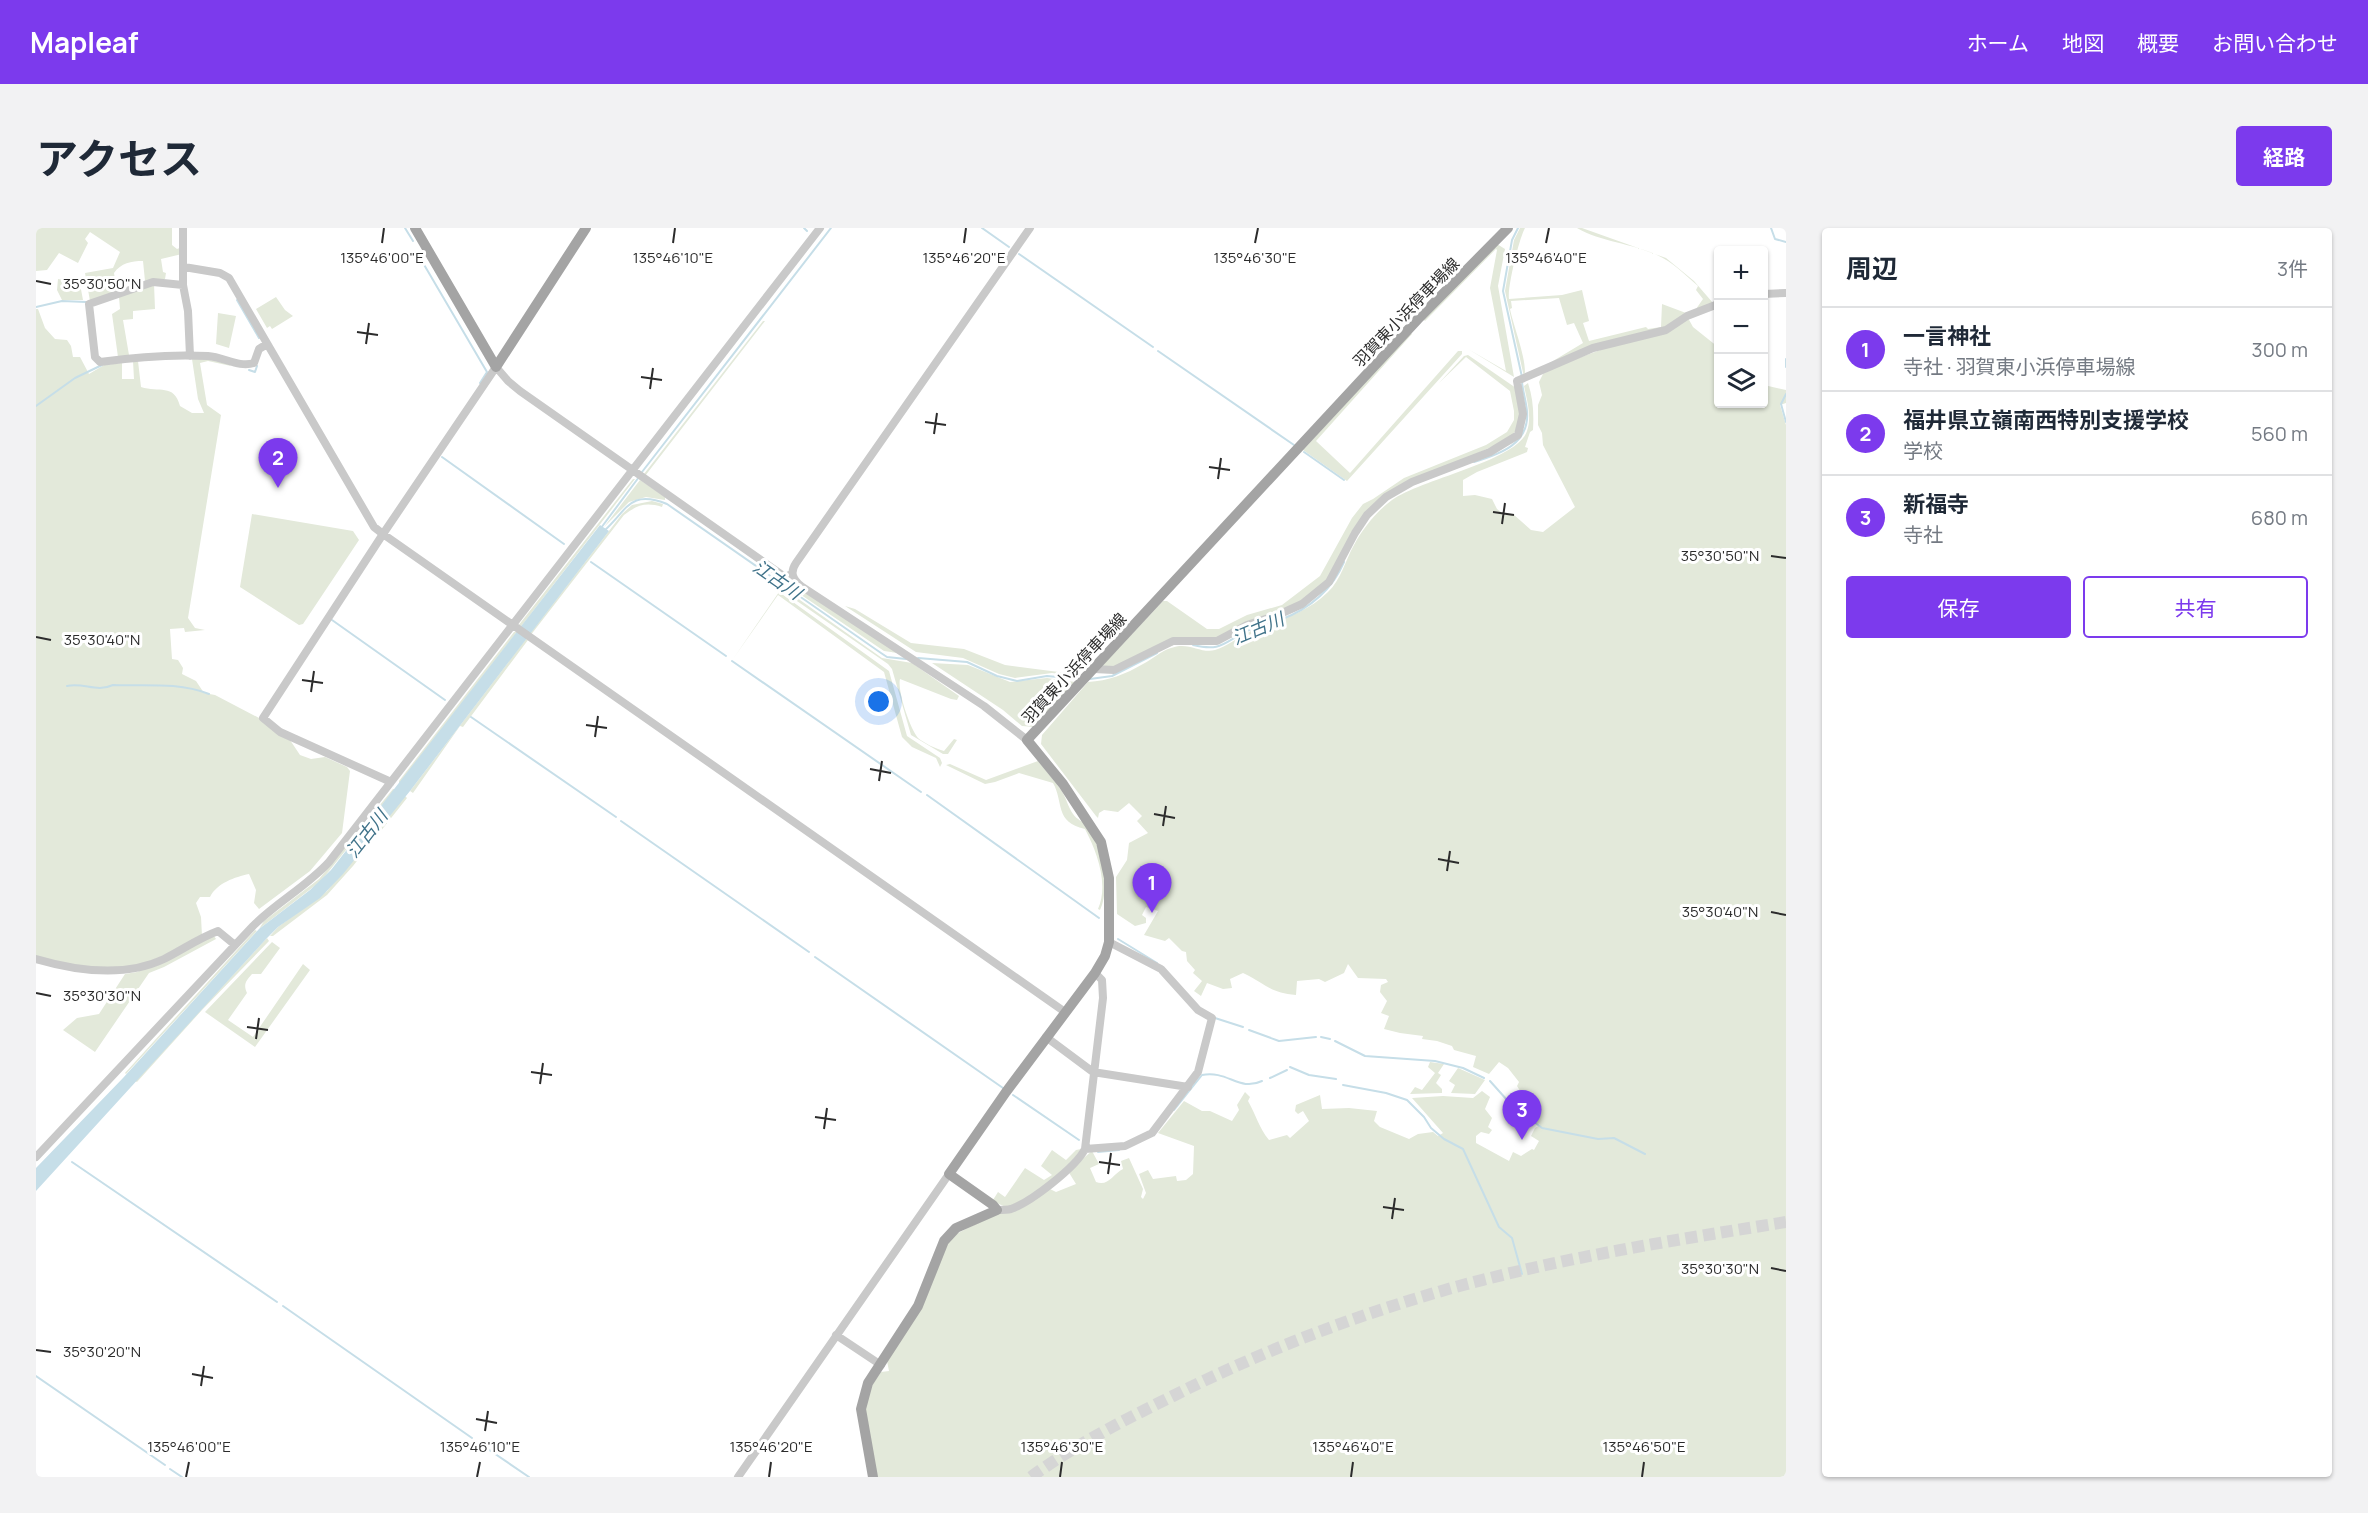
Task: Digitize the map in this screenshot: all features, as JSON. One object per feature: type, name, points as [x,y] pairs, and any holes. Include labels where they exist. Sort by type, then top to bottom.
[{"type":"main road","points":[[415,228],[496,367],[586,228]]},
{"type":"main road","name":"羽賀東小浜停車場線","points":[[949,1174],[1046,1037],[1095,973],[1105,956],[1109,942],[1109,878],[1101,842],[1063,784],[1027,740],[1419,319],[1508,228]]},
{"type":"main road","points":[[873,1477],[861,1409],[868,1383],[918,1306],[944,1241],[956,1228],[997,1210],[993,1204],[949,1174]]},
{"type":"street","points":[[183,228],[183,285],[188,311],[190,356]]},
{"type":"street","points":[[36,1157],[235,945],[276,904],[315,877],[637,474],[820,228]]},
{"type":"street","points":[[1027,740],[1001,719],[918,662],[801,586],[794,580],[792,574],[796,563],[1030,228]]},
{"type":"street","points":[[184,267],[225,275],[374,527],[382,534],[1065,1012]]},
{"type":"street","points":[[183,285],[161,282],[146,283],[89,304],[93,351],[100,362],[137,357],[211,356],[246,366],[254,363],[265,340]]},
{"type":"street","points":[[1768,294],[1786,293]]},
{"type":"street","points":[[1087,677],[1114,670],[1173,641],[1217,641],[1247,625],[1302,604],[1329,582],[1367,515],[1386,497],[1412,482],[1490,452],[1518,435],[1523,414],[1517,381],[1593,348],[1666,330],[1687,316],[1714,306]]},
{"type":"street","points":[[391,782],[280,732],[263,718],[382,534],[441,451],[496,367],[520,391],[785,578],[792,574]]},
{"type":"street","points":[[36,959],[74,968],[118,971],[157,962],[218,931],[235,945]]},
{"type":"street","points":[[1085,1149],[1119,1148],[1147,1137],[1188,1087],[1201,1065],[1212,1018],[1198,1010],[1161,969],[1109,942]]},
{"type":"street","points":[[997,1210],[1009,1210],[1030,1198],[1076,1162],[1085,1149],[1103,998],[1102,980],[1095,973]]},
{"type":"street","points":[[1046,1037],[1093,1071],[1188,1087]]},
{"type":"street","points":[[738,1477],[949,1174]]},
{"type":"street","points":[[837,1335],[881,1365]]},
{"type":"green space","points":[[36,228],[172,228],[172,245],[177,249],[182,247],[182,254],[161,259],[163,272],[166,273],[165,279],[145,281],[143,261],[123,265],[114,273],[117,292],[90,301],[85,273],[113,268],[120,252],[90,232],[85,239],[88,243],[78,263],[59,253],[47,270],[36,271]]},
{"type":"green space","points":[[1520,228],[1525,228],[1514,264],[1509,299],[1562,295],[1582,290],[1589,321],[1583,323],[1589,341],[1646,327],[1648,329],[1661,327],[1662,304],[1686,313],[1669,327],[1543,367],[1583,343],[1574,323],[1567,325],[1559,298],[1511,301],[1512,308],[1510,309],[1520,344],[1524,377],[1505,291],[1514,240]]},
{"type":"green space","points":[[1577,228],[1582,228],[1639,248],[1586,233]]},
{"type":"green space","points":[[1497,244],[1505,249],[1498,286],[1514,377],[1468,349],[1506,371],[1490,288],[1496,249],[1425,321],[1423,319]]},
{"type":"green space","points":[[1653,253],[1666,258],[1694,281],[1713,303],[1696,309],[1703,299],[1696,290],[1698,286],[1674,265]]},
{"type":"green space","points":[[58,279],[70,281],[71,285],[80,284],[83,300],[62,300],[57,290]]},
{"type":"green space","points":[[154,284],[155,309],[133,311],[133,319],[123,320],[129,355],[118,357],[112,314],[120,309],[119,297]]},
{"type":"green space","points":[[276,297],[285,310],[293,316],[272,329],[270,326],[267,328],[256,309]]},
{"type":"green space","points":[[36,309],[38,309],[45,328],[55,339],[67,340],[73,357],[80,357],[89,374],[104,365],[122,363],[122,379],[134,379],[133,361],[138,361],[141,387],[170,391],[180,406],[192,413],[204,413],[198,399],[192,359],[206,359],[231,366],[208,361],[200,363],[207,405],[221,415],[188,618],[195,628],[205,630],[185,632],[184,628],[170,629],[172,659],[178,660],[183,668],[182,674],[196,681],[204,693],[215,695],[261,719],[290,740],[300,755],[311,759],[325,757],[347,767],[350,771],[342,833],[310,871],[259,909],[254,903],[256,890],[249,874],[227,881],[210,897],[200,897],[196,903],[201,917],[202,936],[152,960],[120,969],[89,968],[36,957]]},
{"type":"green space","points":[[218,313],[236,316],[229,348],[216,344]]},
{"type":"green space","points":[[1688,318],[1693,327],[1714,344],[1714,408],[1768,408],[1768,386],[1786,390],[1786,403],[1780,405],[1786,425],[1786,1477],[877,1477],[864,1420],[866,1394],[881,1372],[889,1371],[887,1361],[950,1237],[1048,1188],[1056,1192],[1076,1184],[1068,1171],[1092,1151],[1099,1164],[1090,1168],[1096,1182],[1100,1183],[1104,1183],[1123,1169],[1121,1161],[1129,1158],[1143,1189],[1141,1197],[1143,1199],[1146,1193],[1139,1174],[1148,1170],[1153,1179],[1176,1176],[1177,1181],[1186,1180],[1193,1174],[1194,1146],[1158,1133],[1184,1101],[1202,1111],[1210,1111],[1232,1121],[1239,1110],[1237,1105],[1245,1092],[1250,1097],[1248,1101],[1269,1140],[1287,1135],[1290,1138],[1309,1121],[1303,1111],[1298,1114],[1295,1111],[1296,1105],[1320,1095],[1322,1109],[1349,1108],[1377,1111],[1374,1121],[1380,1127],[1409,1139],[1418,1134],[1433,1132],[1438,1136],[1443,1133],[1412,1098],[1443,1096],[1473,1098],[1482,1091],[1490,1097],[1485,1109],[1492,1118],[1488,1127],[1492,1130],[1489,1134],[1481,1132],[1476,1136],[1476,1143],[1509,1161],[1513,1152],[1521,1156],[1534,1150],[1539,1141],[1531,1136],[1535,1128],[1540,1125],[1510,1101],[1522,1094],[1517,1086],[1519,1082],[1508,1068],[1499,1062],[1489,1074],[1473,1067],[1476,1056],[1454,1050],[1452,1046],[1437,1041],[1422,1039],[1423,1036],[1384,1029],[1389,1016],[1381,1013],[1387,1001],[1380,992],[1381,985],[1388,982],[1386,979],[1358,978],[1348,964],[1344,973],[1325,982],[1319,979],[1297,981],[1296,995],[1273,990],[1243,973],[1230,979],[1232,988],[1223,989],[1207,983],[1201,996],[1194,991],[1202,981],[1193,973],[1195,970],[1187,961],[1186,952],[1169,938],[1165,941],[1144,935],[1158,911],[1146,907],[1142,915],[1146,918],[1146,923],[1135,926],[1117,914],[1116,877],[1127,860],[1129,843],[1148,833],[1137,821],[1142,816],[1129,803],[1118,812],[1104,810],[1099,813],[1098,818],[1041,744],[1042,735],[1088,682],[1110,679],[1123,674],[1177,646],[1210,651],[1219,649],[1251,631],[1301,611],[1319,600],[1336,582],[1366,526],[1392,500],[1406,492],[1488,460],[1520,442],[1527,431],[1529,420],[1524,386],[1528,383],[1532,400],[1533,430],[1530,432],[1525,447],[1528,448],[1527,452],[1463,480],[1463,496],[1475,495],[1492,499],[1497,509],[1505,515],[1513,514],[1531,530],[1543,532],[1575,507],[1543,445],[1542,433],[1538,425],[1538,405],[1542,395],[1539,382],[1543,374],[1562,364]]},
{"type":"green space","points":[[765,321],[645,476],[644,474]]},
{"type":"green space","points":[[1411,333],[1316,441],[1350,473],[1458,351],[1462,351],[1462,354],[1347,481],[1303,450]]},
{"type":"green space","points":[[1468,355],[1516,388],[1521,422],[1511,438],[1449,466],[1373,507],[1328,581],[1301,602],[1221,637],[1192,638],[1114,668],[1102,666],[1163,601],[1167,601],[1207,629],[1219,629],[1247,615],[1282,605],[1320,576],[1352,518],[1363,504],[1404,478],[1486,445],[1507,432],[1514,420],[1510,391],[1466,357],[1439,383],[1464,356]]},
{"type":"green space","points":[[635,479],[520,628],[518,626]]},
{"type":"green space","points":[[640,480],[665,497],[665,500],[646,497],[629,502],[604,527]]},
{"type":"green space","points":[[652,501],[663,504],[662,507],[642,505],[624,515],[530,636],[622,514],[632,505]]},
{"type":"green space","points":[[252,514],[353,531],[359,540],[303,624],[299,625],[240,587]]},
{"type":"green space","points":[[786,581],[898,653],[884,651],[785,584]]},
{"type":"green space","points":[[783,588],[882,658],[912,663],[959,696],[957,700],[951,699],[900,679],[902,700],[918,738],[944,751],[954,739],[957,740],[948,754],[943,754],[911,735],[892,669],[888,664],[781,590]]},
{"type":"green space","points":[[779,592],[889,671],[907,736],[940,758],[942,763],[940,767],[936,758],[912,747],[902,737],[884,672],[778,595],[733,659]]},
{"type":"green space","points":[[845,606],[855,609],[911,643],[964,649],[1005,665],[1082,675],[1082,677],[1052,673],[1015,678],[999,674],[963,658],[916,652]]},
{"type":"green space","points":[[514,632],[517,632],[399,784],[399,781]]},
{"type":"green space","points":[[526,639],[528,640],[463,727],[460,726],[413,793],[410,791]]},
{"type":"green space","points":[[932,663],[968,665],[1010,682],[1047,678],[1075,682],[1034,727],[1022,726],[1003,710]]},
{"type":"green space","points":[[1038,761],[1061,790],[1073,814],[1087,826],[1092,834],[1103,867],[1105,890],[1100,910],[1098,909],[1102,879],[1094,848],[1085,829],[1068,822],[1064,816],[1053,783],[1019,773],[985,784],[946,765],[950,764],[986,780]]},
{"type":"green space","points":[[395,789],[321,881],[259,929],[264,921],[319,879]]},
{"type":"green space","points":[[405,796],[407,798],[327,895],[270,936],[278,927],[327,891]]},
{"type":"green space","points":[[255,930],[257,931],[126,1074],[125,1073]]},
{"type":"green space","points":[[214,936],[216,939],[149,973],[95,1052],[63,1030],[77,1018],[99,1014],[125,974],[137,972]]},
{"type":"green space","points":[[267,938],[269,941],[137,1082],[135,1081]]},
{"type":"green space","points":[[272,942],[280,948],[261,974],[252,974],[248,979],[245,985],[247,993],[228,1020],[253,1037],[303,964],[310,970],[255,1047],[205,1012]]},
{"type":"green space","points":[[1430,1062],[1444,1064],[1438,1073],[1441,1075],[1436,1083],[1442,1089],[1442,1093],[1410,1094],[1415,1087],[1422,1090],[1435,1073],[1428,1067]]},
{"type":"green space","points":[[1458,1068],[1485,1080],[1475,1094],[1451,1093],[1455,1085],[1449,1081]]},
{"type":"green space","points":[[1081,1149],[1059,1174],[1019,1203],[1007,1206],[993,1200],[998,1192],[1005,1197],[1025,1168],[1044,1180],[1052,1175],[1041,1166],[1052,1150],[1066,1160],[1076,1150]]},
{"type":"water","points":[[600,525],[609,531],[410,791],[343,874],[320,898],[278,927],[267,938],[36,1191],[36,1168],[123,1078],[259,929],[310,890],[331,870]]},
{"type":"waterway","points":[[405,228],[413,241]]},
{"type":"waterway","points":[[804,228],[807,231]]},
{"type":"waterway","points":[[642,472],[831,228]]},
{"type":"waterway","points":[[982,228],[1009,247]]},
{"type":"waterway","name":"江古川","points":[[1518,228],[1512,240],[1503,291],[1522,377]]},
{"type":"waterway","points":[[1771,228],[1775,239],[1786,242]]},
{"type":"waterway","points":[[416,251],[487,372],[480,383]]},
{"type":"waterway","points":[[1019,254],[1153,347]]},
{"type":"waterway","points":[[237,300],[259,338]]},
{"type":"waterway","points":[[36,307],[62,301],[86,302]]},
{"type":"waterway","points":[[1158,351],[1294,445]]},
{"type":"waterway","points":[[1786,359],[1786,367]]},
{"type":"waterway","points":[[36,406],[75,378],[102,365]]},
{"type":"waterway","points":[[249,370],[255,372],[257,366]]},
{"type":"waterway","name":"江古川","points":[[1474,462],[1503,451],[1518,440],[1524,432],[1527,411],[1522,382]]},
{"type":"waterway","points":[[1786,394],[1781,404],[1786,422]]},
{"type":"waterway","points":[[1304,452],[1344,480]]},
{"type":"waterway","points":[[442,457],[564,544]]},
{"type":"waterway","points":[[601,528],[639,477]]},
{"type":"waterway","name":"江古川","points":[[605,530],[630,504],[637,500],[655,500],[667,504],[887,657],[906,659]]},
{"type":"waterway","points":[[591,562],[726,656]]},
{"type":"waterway","name":"江古川","points":[[1193,645],[1203,647],[1223,645],[1249,630],[1301,610],[1326,590],[1344,562]]},
{"type":"waterway","points":[[332,620],[445,700]]},
{"type":"waterway","name":"江古川","points":[[1090,679],[1112,676],[1157,653]]},
{"type":"waterway","name":"江古川","points":[[918,658],[967,662],[997,676],[1017,681],[1047,676],[1079,679]]},
{"type":"waterway","points":[[732,661],[921,792]]},
{"type":"waterway","points":[[67,686],[101,688],[113,685],[162,685],[209,694]]},
{"type":"waterway","points":[[471,717],[616,817]]},
{"type":"waterway","points":[[927,795],[1099,918]]},
{"type":"waterway","points":[[621,821],[809,952]]},
{"type":"waterway","points":[[1118,939],[1157,963]]},
{"type":"waterway","points":[[815,957],[1003,1088]]},
{"type":"waterway","points":[[1215,1018],[1243,1027]]},
{"type":"waterway","points":[[1249,1030],[1279,1041],[1316,1037]]},
{"type":"waterway","points":[[1321,1037],[1330,1039]]},
{"type":"waterway","points":[[1335,1041],[1365,1056],[1435,1061],[1463,1068],[1484,1078]]},
{"type":"waterway","points":[[1290,1067],[1309,1075],[1336,1079]]},
{"type":"waterway","points":[[1270,1078],[1287,1070]]},
{"type":"waterway","points":[[1174,1110],[1202,1075],[1219,1075],[1247,1084],[1262,1081]]},
{"type":"waterway","points":[[1490,1081],[1507,1100],[1542,1128],[1598,1139],[1614,1138],[1645,1154]]},
{"type":"waterway","points":[[1343,1085],[1386,1093],[1407,1100],[1424,1117],[1431,1128],[1444,1139],[1463,1149],[1499,1227],[1512,1238],[1522,1274]]},
{"type":"waterway","points":[[1013,1095],[1079,1140]]},
{"type":"waterway","points":[[1098,1152],[1119,1150]]},
{"type":"waterway","points":[[72,1162],[277,1302]]},
{"type":"waterway","points":[[283,1306],[472,1438]]},
{"type":"waterway","points":[[36,1376],[165,1465]]},
{"type":"waterway","points":[[479,1443],[529,1477]]},
{"type":"waterway","points":[[170,1469],[182,1477]]},
{"type":"tunnel","points":[[1031,1477],[1065,1454],[1136,1414],[1207,1380],[1275,1349],[1380,1310],[1452,1288],[1534,1268],[1660,1243],[1786,1222]]},
{"type":"place","name":"福井県立嶺南西特別支援学校","points":[[278,488]]},
{"type":"place","name":"一言神社","points":[[1152,913]]},
{"type":"place","name":"新福寺","points":[[1522,1140]]}]
